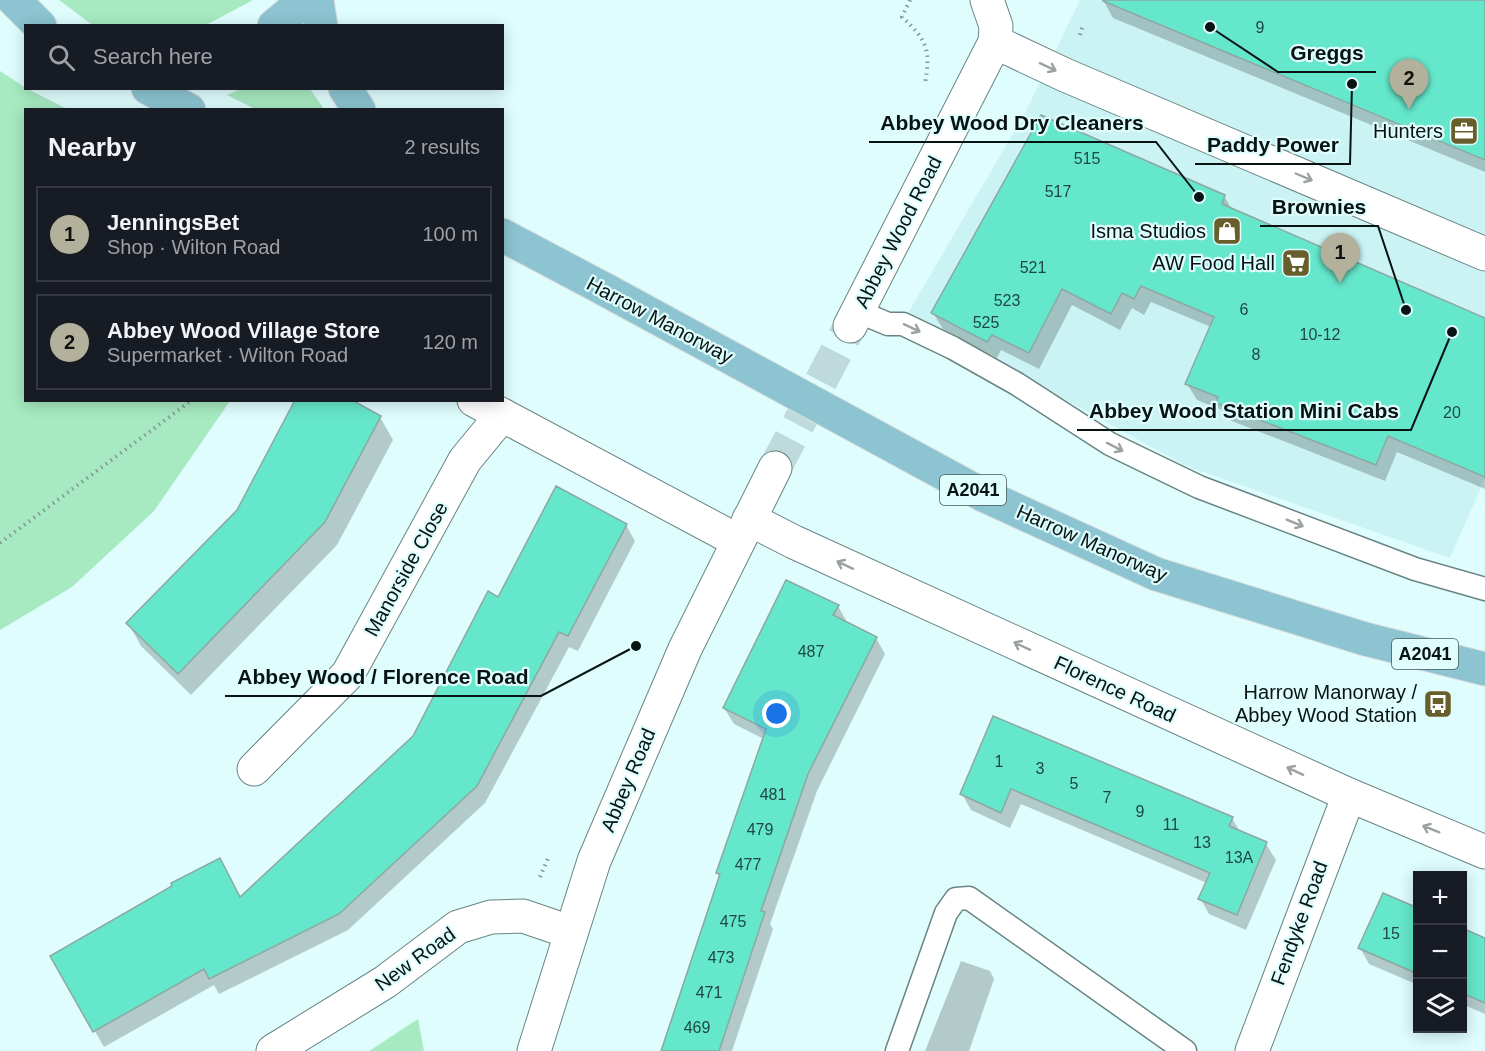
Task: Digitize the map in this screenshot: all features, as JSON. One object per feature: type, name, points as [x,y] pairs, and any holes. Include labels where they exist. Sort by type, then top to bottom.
[{"type":"main road","points":[[14,0],[38,24]]},
{"type":"main road","points":[[276,24],[305,0]]},
{"type":"main road","points":[[317,0],[321,24]]},
{"type":"main road","points":[[152,90],[185,108]]},
{"type":"main road","points":[[346,90],[358,108]]},
{"type":"main road","name":"Harrow Manorway","points":[[504,236],[983,495],[1156,574],[1346,634],[1485,669]]},
{"type":"street","points":[[987,0],[996,26],[995,42],[1065,75],[1483,247]]},
{"type":"street","name":"Abbey Wood Road","points":[[854,318],[995,42]]},
{"type":"street","name":"Manorside Close","points":[[254,769],[348,674],[465,460],[488,408],[743,530]]},
{"type":"street","points":[[743,530],[775,468]]},
{"type":"street","name":"Florence Road","points":[[743,530],[804,547],[1349,795],[1485,852]]},
{"type":"street","name":"Abbey Road","points":[[534,1051],[594,861],[634,765],[743,530]]},
{"type":"street","name":"Fendyke Road","points":[[1252,1051],[1349,795]]},
{"type":"street","name":"New Road","points":[[273,1051],[386,982],[458,927],[491,917],[523,916],[570,932]]},
{"type":"lane","points":[[854,318],[888,324],[903,324],[953,348],[1017,384],[1110,444],[1199,487],[1415,569],[1485,589]]},
{"type":"lane","points":[[897,1051],[946,913],[956,899],[969,898],[1185,1051]]},
{"type":"path","points":[[902,17],[910,0]]},
{"type":"path","points":[[0,543],[189,402]]},
{"type":"shaded area","points":[[1080,0],[1485,0],[1485,478],[1450,558],[1186,466],[908,313],[1025,113]]},
{"type":"green space","points":[[59,0],[253,0],[208,24],[91,24]]},
{"type":"green space","points":[[0,71],[24,87],[24,90],[30,90],[65,108],[24,108],[24,402],[229,402],[154,511],[72,587],[0,630]]},
{"type":"green space","points":[[239,90],[311,90],[323,108],[253,108],[227,95]]},
{"type":"green space","points":[[418,1019],[424,1051],[369,1051]]},
{"type":"building","points":[[1485,0],[1485,160],[1103,1]]},
{"type":"building","points":[[1041,115],[1225,195],[1222,204],[1485,318],[1485,477],[1388,436],[1376,465],[1216,403],[1218,397],[1185,384],[1214,317],[1141,286],[1134,299],[1122,293],[1111,314],[1062,289],[1029,353],[992,335],[987,342],[931,313]]},
{"type":"building","points":[[294,402],[356,402],[381,416],[325,522],[178,674],[126,623],[237,510]]},
{"type":"building","points":[[556,486],[627,524],[568,636],[559,632],[477,786],[339,914],[209,979],[204,969],[93,1032],[50,956],[172,886],[171,883],[220,858],[240,897],[413,736],[488,591],[498,597]]},
{"type":"building","points":[[786,580],[839,605],[833,615],[877,637],[808,774],[761,911],[765,912],[719,1051],[661,1051],[720,874],[716,873],[766,729],[723,708]]},
{"type":"building","points":[[993,716],[1233,817],[1229,826],[1267,842],[1237,915],[1198,899],[1210,873],[1011,789],[1001,813],[960,794]]},
{"type":"building","points":[[1383,893],[1413,906],[1413,972],[1358,948]]},
{"type":"building","points":[[1467,930],[1485,938],[1485,1003],[1467,995]]},
{"type":"tunnel","points":[[775,468],[850,326]]},
{"type":"place","name":"Greggs","points":[[1210,27]]},
{"type":"place","name":"Paddy Power","points":[[1352,84]]},
{"type":"place","name":"Abbey Wood Village Store","points":[[1409,109]]},
{"type":"place","name":"Hunters","points":[[1464,131]]},
{"type":"place","name":"Abbey Wood Dry Cleaners","points":[[1199,197]]},
{"type":"place","name":"Isma Studios","points":[[1227,231]]},
{"type":"place","name":"AW Food Hall","points":[[1296,263]]},
{"type":"place","name":"JenningsBet","points":[[1340,283]]},
{"type":"place","name":"Brownies","points":[[1406,310]]},
{"type":"place","name":"Abbey Wood Station Mini Cabs","points":[[1452,332]]},
{"type":"place","name":"Abbey Wood / Florence Road","points":[[636,646]]},
{"type":"place","name":"Harrow Manorway / Abbey Wood Station","points":[[1438,704]]}]
